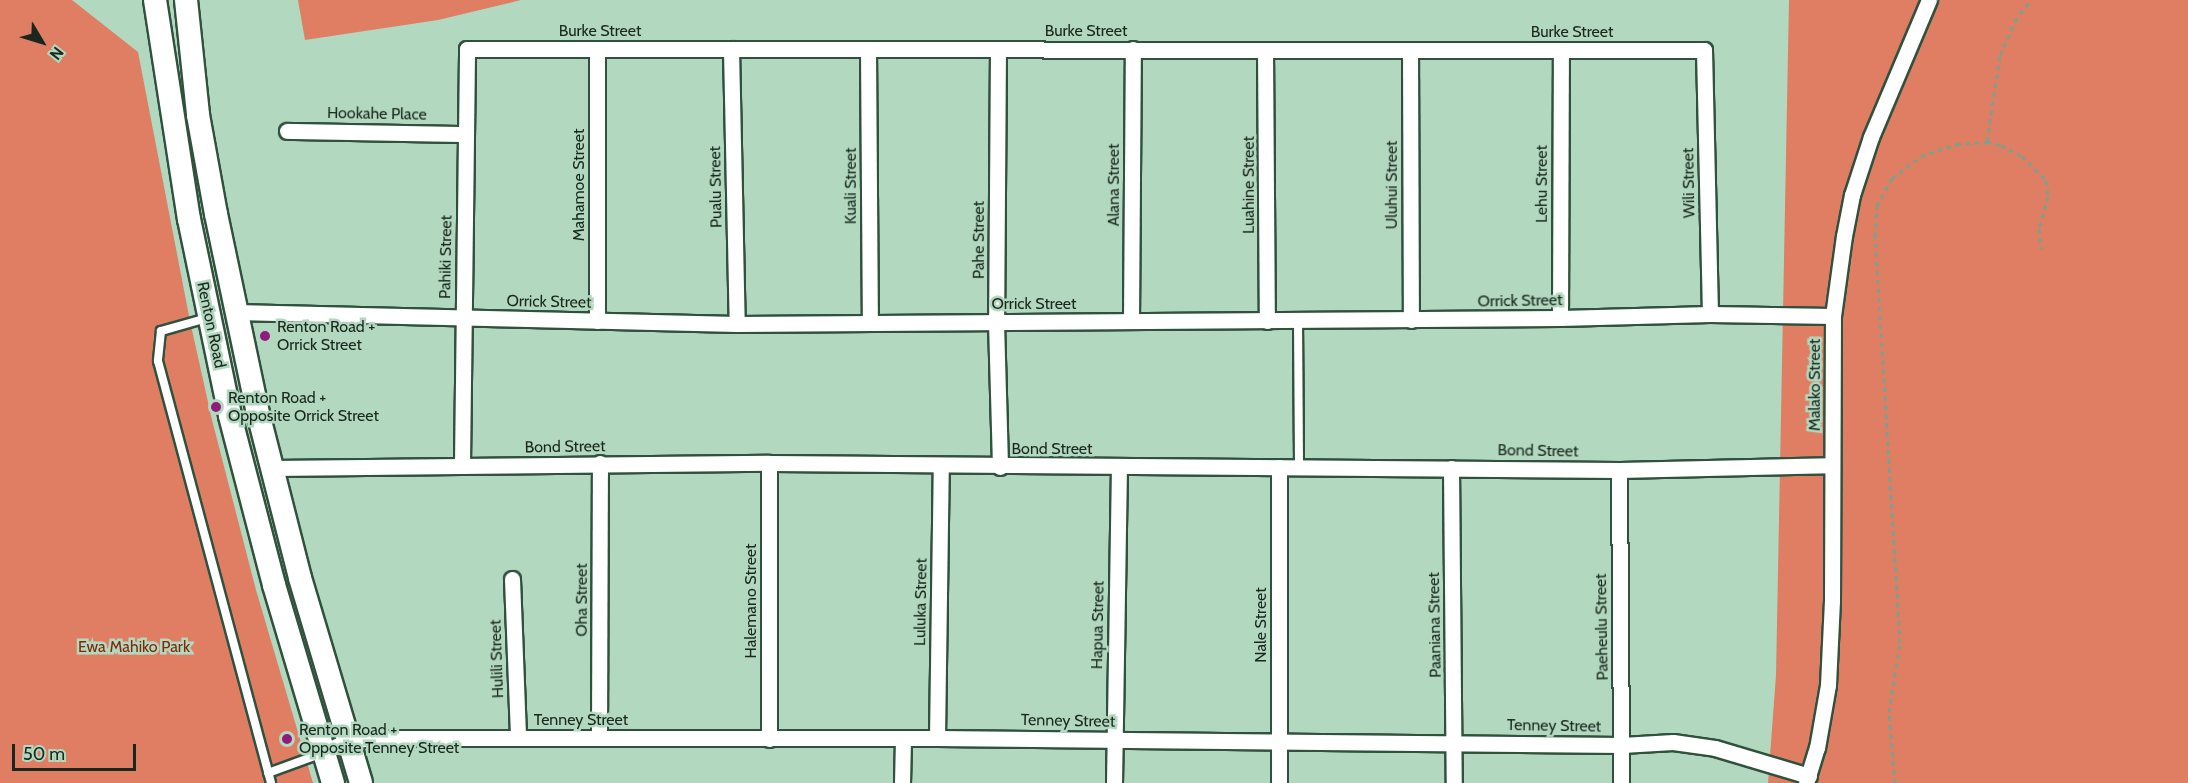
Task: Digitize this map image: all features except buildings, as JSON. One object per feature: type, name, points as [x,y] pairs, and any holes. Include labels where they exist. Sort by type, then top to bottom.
[{"type":"street","name":"Renton Road","points":[[155,0],[173,130],[208,317],[260,532],[333,783]]},
{"type":"street","name":"Renton Road","points":[[186,0],[198,115],[235,312],[271,468],[300,578],[361,783]]},
{"type":"street","name":"Malako Street","points":[[1808,779],[1828,685],[1832,601],[1833,316],[1844,236],[1861,164],[1886,96],[1929,0]]},
{"type":"street","name":"Burke Street","points":[[467,49],[1704,50]]},
{"type":"street","name":"Pahiki Street","points":[[462,464],[467,49]]},
{"type":"street","name":"Mahamoe Street","points":[[597,49],[597,321]]},
{"type":"street","name":"Pualu Street","points":[[731,49],[737,324]]},
{"type":"street","name":"Kuali Street","points":[[868,49],[870,323]]},
{"type":"street","name":"Pahe Street","points":[[998,49],[996,322],[1000,467]]},
{"type":"street","name":"Alana Street","points":[[1131,321],[1133,50]]},
{"type":"street","name":"Luahine Street","points":[[1265,50],[1267,321]]},
{"type":"street","name":"Uluhui Street","points":[[1410,50],[1411,320]]},
{"type":"street","name":"Lehu Street","points":[[1560,318],[1561,50]]},
{"type":"street","name":"Wili Street","points":[[1704,50],[1710,314]]},
{"type":"street","name":"Hookahe Place","points":[[287,130],[466,134]]},
{"type":"street","name":"Orrick Street","points":[[235,312],[737,324],[1411,320],[1710,314],[1833,316]]},
{"type":"street","name":"Bond Street","points":[[271,468],[462,464],[769,463],[940,467],[1619,470],[1832,465]]},
{"type":"street","name":"Halemano Street","points":[[769,463],[769,739]]},
{"type":"street","name":"Oha Street","points":[[599,737],[600,464]]},
{"type":"street","name":"Luluka Street","points":[[937,738],[940,467]]},
{"type":"street","name":"Hapua Street","points":[[1114,783],[1119,467]]},
{"type":"street","name":"Nale Street","points":[[1279,467],[1279,783]]},
{"type":"street","name":"Paaniana Street","points":[[1451,468],[1455,783]]},
{"type":"street","name":"Paeheulu Street","points":[[1619,470],[1621,783]]},
{"type":"street","name":"Hulili Street","points":[[512,579],[518,738]]},
{"type":"street","name":"Tenney Street","points":[[324,752],[349,740],[599,737],[1622,745],[1673,742],[1714,748],[1808,779]]},
{"type":"street","points":[[902,783],[903,739]]},
{"type":"lane","points":[[208,317],[161,331],[158,361],[271,783]]},
{"type":"lane","points":[[1298,320],[1299,467]]},
{"type":"lane","points":[[268,773],[324,752]]},
{"type":"path","points":[[1987,141],[2000,55],[2015,21],[2031,0]]},
{"type":"path","points":[[1895,783],[1888,712],[1900,643],[1875,236],[1876,206],[1892,178],[1921,156],[1957,144],[1987,141],[2001,145],[2022,156],[2046,180],[2048,196],[2039,229],[2041,249]]},
{"type":"green space","name":"Ewa Mahiko Park","points":[[0,0],[72,0],[138,52],[190,321],[212,420],[256,590],[313,783],[0,783]]},
{"type":"green space","points":[[298,0],[521,0],[438,20],[305,40]]},
{"type":"green space","points":[[1789,0],[2188,0],[2188,783],[1768,783],[1776,675]]},
{"type":"place","name":"Renton Road + Orrick Street","points":[[265,336]]},
{"type":"place","name":"Renton Road + Opposite Orrick Street","points":[[216,407]]},
{"type":"place","name":"Renton Road + Opposite Tenney Street","points":[[287,739]]}]
